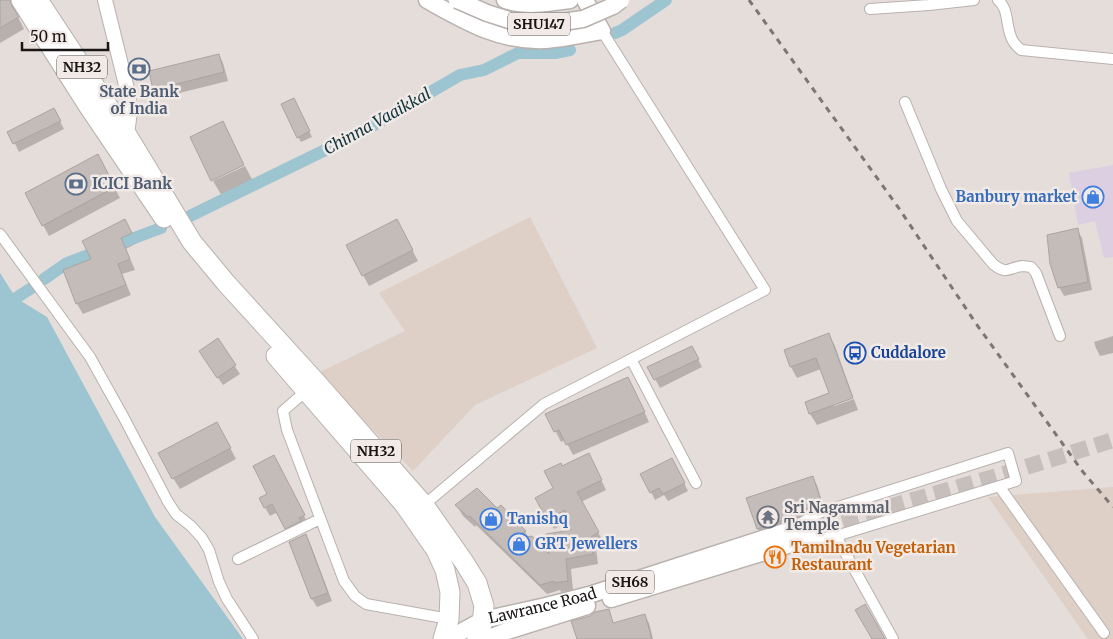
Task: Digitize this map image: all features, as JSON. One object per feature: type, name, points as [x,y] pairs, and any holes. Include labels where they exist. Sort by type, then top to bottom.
[{"type":"highway","name":"NH32","points":[[21,0],[87,104],[180,243],[404,504],[436,550],[445,570],[450,592],[448,619],[443,639]]},
{"type":"highway","name":"NH32","points":[[38,0],[127,135],[192,242],[226,283],[318,383],[424,505],[464,562],[477,583],[484,606],[481,630],[477,639]]},
{"type":"main road","points":[[427,0],[472,24],[508,38],[545,40],[602,31],[585,0]]},
{"type":"main road","name":"SHU147","points":[[457,0],[487,13],[518,23],[549,24],[583,18],[613,6],[621,0]]},
{"type":"main road","points":[[505,0],[542,4],[570,0]]},
{"type":"main road","name":"Lawrance Road","points":[[487,639],[816,528]]},
{"type":"main road","name":"Lawrance Road","points":[[448,639],[483,620],[589,595],[792,536]]},
{"type":"street","points":[[106,0],[128,93],[130,111],[127,135]]},
{"type":"street","points":[[870,9],[974,0]]},
{"type":"street","points":[[998,0],[1002,3],[1005,10],[1013,43],[1021,50],[1113,59]]},
{"type":"street","points":[[424,505],[544,404],[766,290],[602,31]]},
{"type":"street","points":[[905,102],[941,189],[957,221],[993,264],[1000,269],[1008,270],[1022,266],[1031,267],[1036,273],[1060,336]]},
{"type":"street","points":[[0,234],[90,357],[168,502],[176,514],[192,526],[209,550],[219,582],[227,599],[252,639]]},
{"type":"street","points":[[631,359],[696,483]]},
{"type":"street","points":[[306,392],[283,411],[287,430],[344,581],[355,596],[366,604],[448,619]]},
{"type":"street","points":[[1008,453],[1016,481],[836,536],[792,536],[819,514],[1008,453]]},
{"type":"street","points":[[999,486],[1104,633]]},
{"type":"street","points":[[238,559],[320,519]]},
{"type":"street","points":[[836,536],[893,639]]},
{"type":"shaded area","name":"Banbury market","points":[[1113,165],[1113,257],[1104,258],[1095,221],[1078,225],[1069,173]]},
{"type":"shaded area","points":[[530,217],[597,348],[475,405],[413,471],[318,373],[405,331],[379,293]]},
{"type":"shaded area","points":[[1113,487],[1113,639],[1088,639],[988,497]]},
{"type":"water","points":[[0,273],[16,298],[47,317],[155,517],[243,639],[0,639]]},
{"type":"building","points":[[0,0],[10,0],[19,17],[0,28]]},
{"type":"building","points":[[219,54],[224,72],[153,90],[149,71]]},
{"type":"building","points":[[294,98],[310,131],[297,138],[281,104]]},
{"type":"building","points":[[54,108],[61,121],[13,144],[7,132]]},
{"type":"building","points":[[223,121],[244,165],[211,181],[190,137]]},
{"type":"building","points":[[98,154],[115,187],[42,226],[25,193]]},
{"type":"building","points":[[125,219],[132,233],[121,238],[130,259],[118,264],[126,285],[76,304],[63,270],[91,259],[82,241]]},
{"type":"building","points":[[397,219],[413,250],[362,276],[346,245]]},
{"type":"building","points":[[1078,228],[1088,282],[1058,288],[1050,264],[1047,235]]},
{"type":"building","points":[[829,333],[853,398],[809,414],[805,402],[829,393],[816,358],[790,367],[784,350]]},
{"type":"building","points":[[218,338],[236,365],[217,378],[199,351]]},
{"type":"building","points":[[692,346],[699,359],[654,380],[647,367]]},
{"type":"building","points":[[628,377],[645,412],[566,445],[559,430],[554,432],[545,414]]},
{"type":"building","points":[[217,422],[231,448],[172,479],[158,453]]},
{"type":"building","points":[[589,453],[602,480],[577,492],[599,532],[591,537],[593,554],[566,559],[568,581],[554,583],[554,581],[540,585],[470,516],[468,517],[455,505],[477,488],[497,508],[501,505],[526,531],[509,540],[532,536],[549,554],[546,534],[571,530],[565,510],[547,520],[535,498],[553,488],[544,471],[561,463],[562,466]]},
{"type":"building","points":[[274,455],[305,515],[299,518],[301,521],[285,529],[272,504],[264,508],[259,498],[267,494],[253,466]]},
{"type":"building","points":[[672,458],[685,483],[663,494],[659,488],[650,493],[640,474]]},
{"type":"building","points":[[813,476],[822,504],[782,517],[783,520],[757,529],[746,498]]},
{"type":"building","points":[[306,534],[328,593],[311,599],[289,542]]},
{"type":"building","points":[[865,604],[885,639],[872,639],[855,610]]},
{"type":"building","points":[[609,609],[613,623],[645,614],[652,639],[577,639],[571,621]]},
{"type":"waterway","name":"Chinna Vaaikkal","points":[[615,33],[666,0]]},
{"type":"waterway","name":"Chinna Vaaikkal","points":[[190,216],[360,133],[460,75],[484,70],[518,53],[555,53],[570,50]]},
{"type":"waterway","name":"Chinna Vaaikkal","points":[[44,279],[67,263],[161,228]]},
{"type":"waterway","name":"Chinna Vaaikkal","points":[[16,298],[33,287]]},
{"type":"tunnel","points":[[819,527],[1004,474],[1113,440]]},
{"type":"railway","points":[[749,0],[898,207],[977,325],[1083,472],[1113,507]]},
{"type":"place","name":"State Bank of India","points":[[139,69]]},
{"type":"place","name":"ICICI Bank","points":[[76,184]]},
{"type":"place","name":"Banbury market","points":[[1093,197]]},
{"type":"place","name":"Cuddalore","points":[[855,353]]},
{"type":"place","name":"Sri Nagammal Temple","points":[[768,517]]},
{"type":"place","name":"Tanishq","points":[[491,519]]},
{"type":"place","name":"GRT Jewellers","points":[[519,544]]},
{"type":"place","name":"Tamilnadu Vegetarian Restaurant","points":[[775,557]]}]
